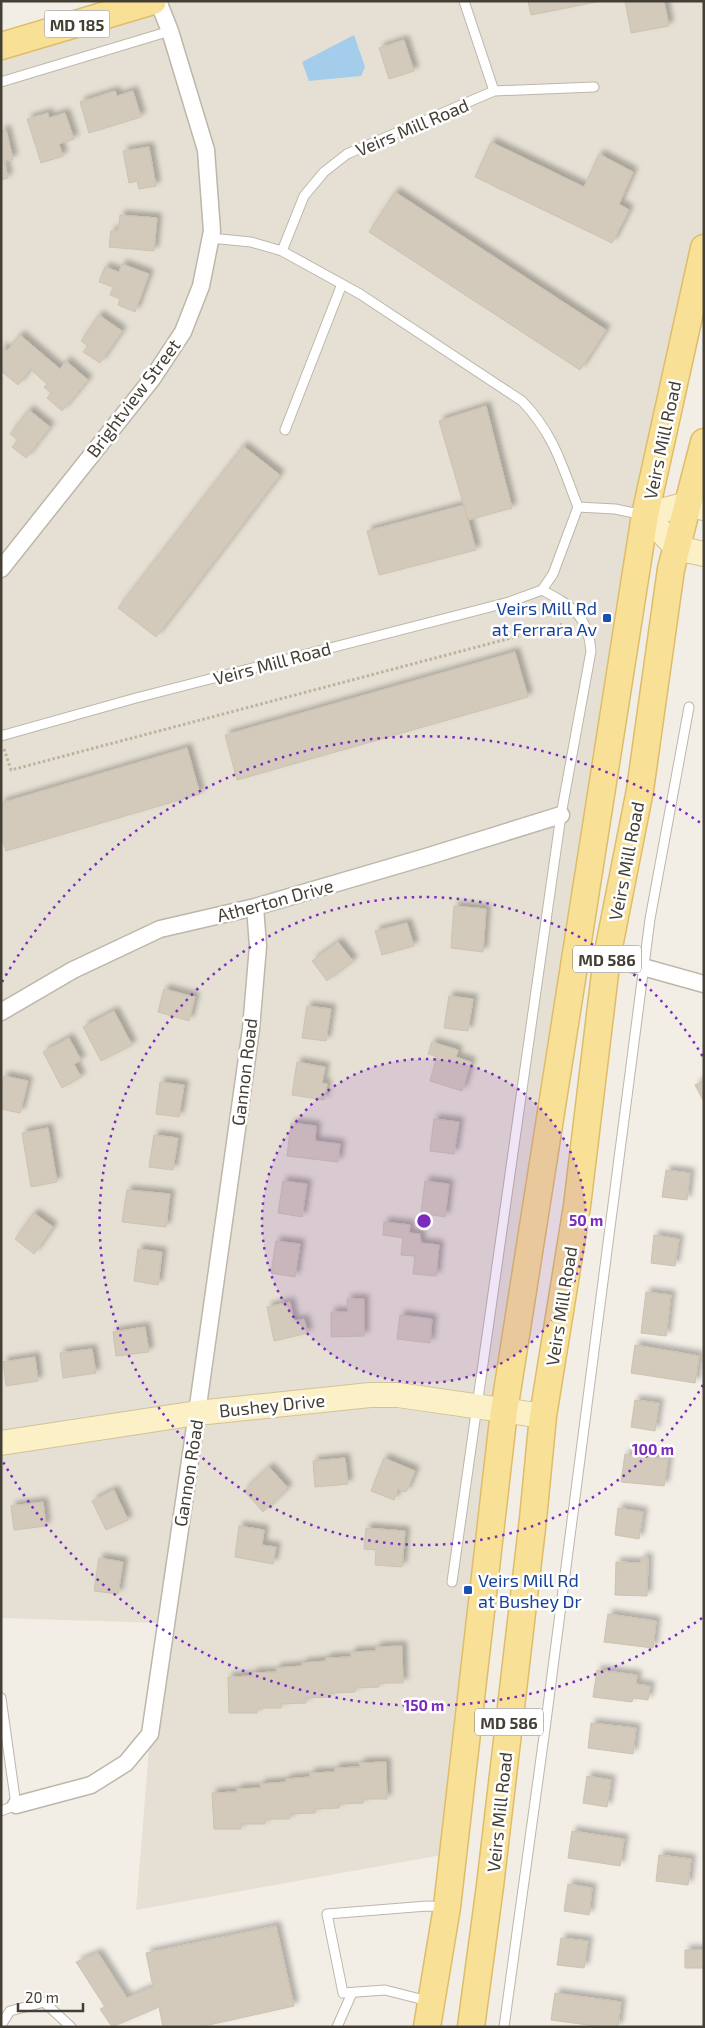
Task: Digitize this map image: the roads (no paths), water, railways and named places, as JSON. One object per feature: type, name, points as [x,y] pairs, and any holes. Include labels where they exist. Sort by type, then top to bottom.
[{"type":"main road","name":"MD 185","points":[[1,46],[153,1]]},
{"type":"main road","name":"Veirs Mill Road","points":[[429,2014],[447,1907],[504,1411],[645,515],[704,248]]},
{"type":"main road","name":"Veirs Mill Road","points":[[471,2027],[490,1886],[533,1519],[543,1416],[577,1206],[608,956],[640,790],[671,570],[677,548],[695,506],[704,442]]},
{"type":"street","name":"Brightview Street","points":[[2,565],[152,379],[183,332],[202,286],[212,231],[206,150],[170,31],[158,1]]},
{"type":"street","points":[[645,515],[695,506]]},
{"type":"street","points":[[645,515],[677,548],[704,554]]},
{"type":"street","name":"Atherton Drive","points":[[1,1012],[73,970],[160,929],[255,907],[561,815]]},
{"type":"street","name":"Gannon Road","points":[[8,1808],[91,1785],[126,1763],[150,1734],[198,1413],[251,1029],[258,946],[255,907]]},
{"type":"street","points":[[608,956],[704,984]]},
{"type":"street","name":"Bushey Drive","points":[[1,1443],[198,1413],[370,1395],[398,1395],[543,1416]]},
{"type":"lane","points":[[464,1],[494,91]]},
{"type":"lane","points":[[1,82],[170,31]]},
{"type":"lane","name":"Veirs Mill Road","points":[[282,251],[304,196],[324,172],[347,154],[494,91],[594,87]]},
{"type":"lane","points":[[210,238],[251,242],[282,251],[342,284],[522,401],[538,418],[549,437],[559,456],[578,507],[553,574],[542,590],[570,605],[578,614],[587,628],[591,651],[561,815],[452,1582]]},
{"type":"lane","points":[[284,430],[342,284]]},
{"type":"lane","name":"Veirs Mill Road","points":[[578,507],[614,509],[645,515]]},
{"type":"lane","name":"Veirs Mill Road","points":[[2,736],[145,696],[509,602],[542,590]]},
{"type":"lane","name":"Veirs Mill Road","points":[[504,2027],[650,919],[689,707]]},
{"type":"lane","points":[[1,1698],[8,1808]]},
{"type":"lane","points":[[429,2014],[385,1990],[343,1993],[327,1914],[427,1906],[447,1907]]},
{"type":"lane","points":[[337,2027],[352,1993]]},
{"type":"lane","points":[[1,2025],[10,2011],[44,2002],[71,2027]]},
{"type":"water","points":[[354,35],[365,67],[361,76],[309,81],[302,62]]},
{"type":"place","name":"Veirs Mill Rd at Ferrara Av","points":[[607,618]]},
{"type":"place","name":"Veirs Mill Rd at Bushey Dr","points":[[468,1590]]}]
